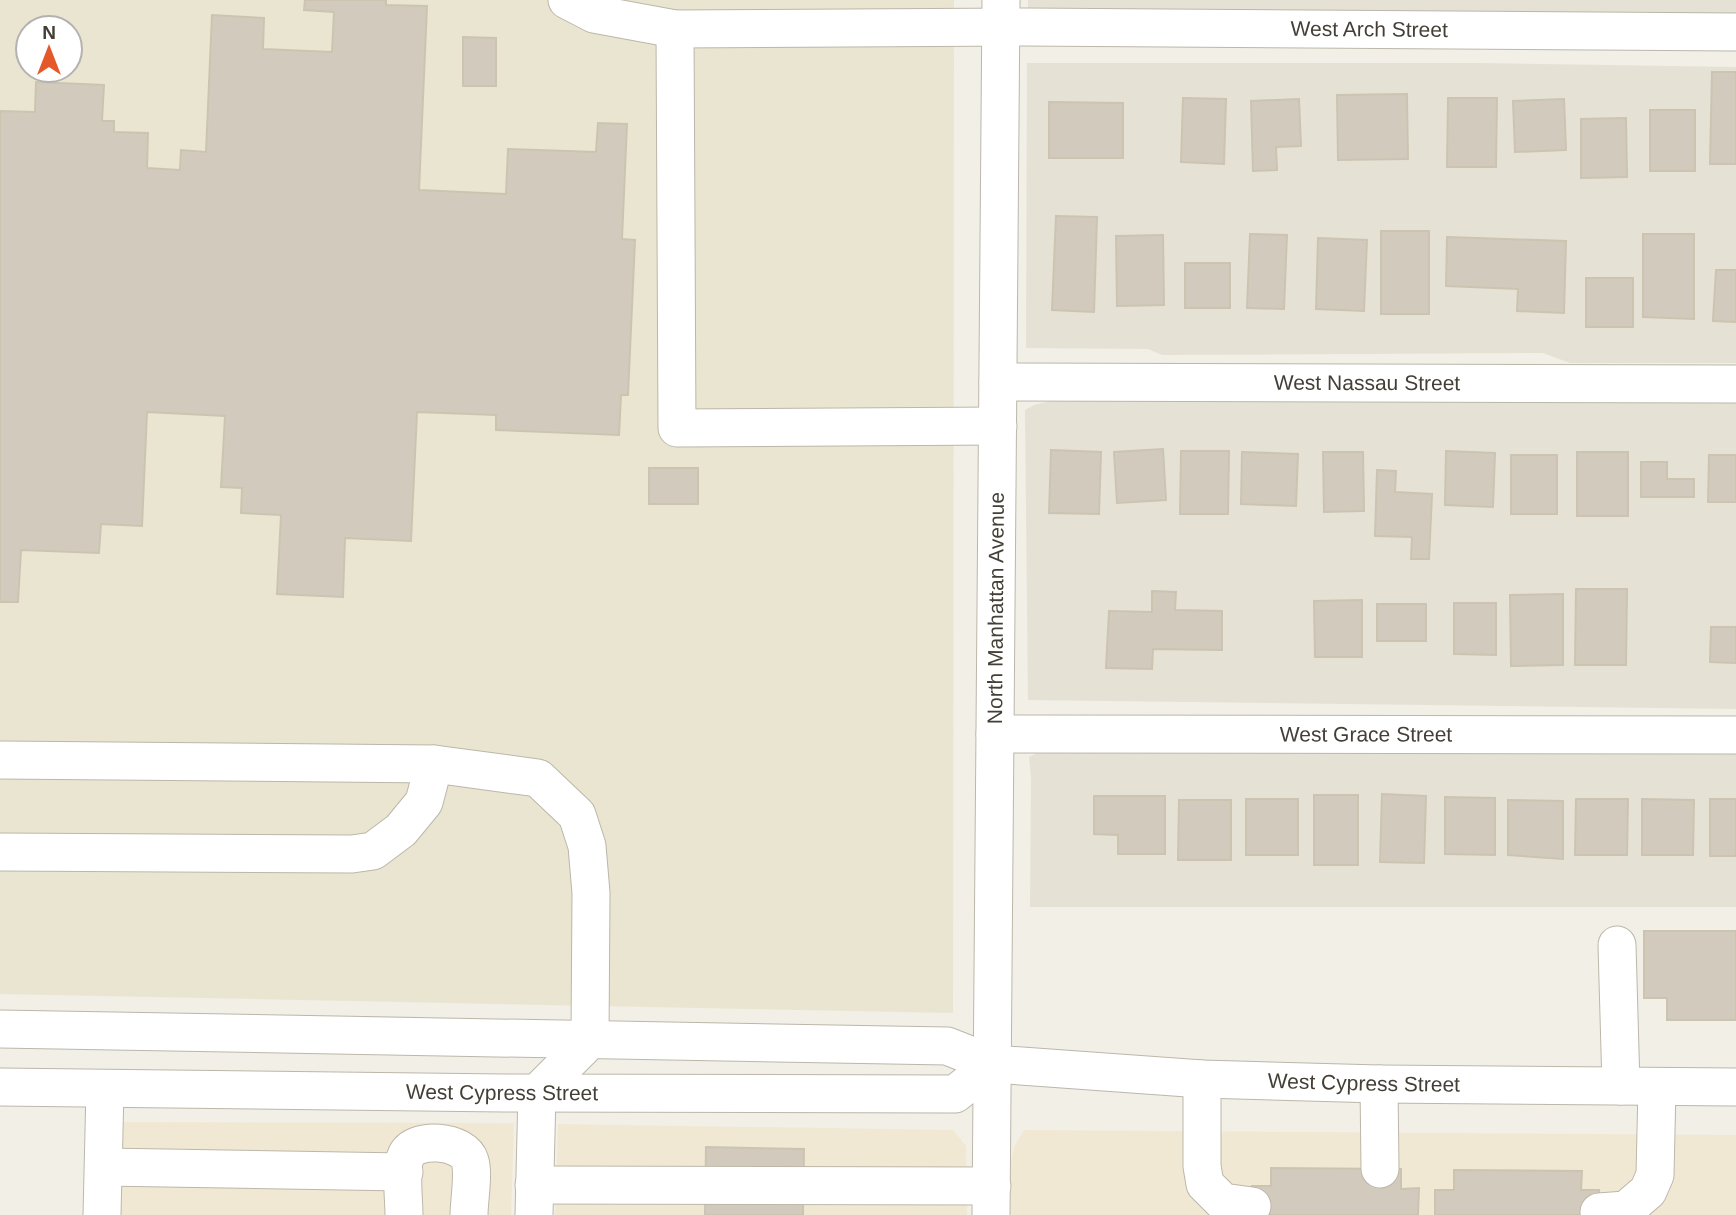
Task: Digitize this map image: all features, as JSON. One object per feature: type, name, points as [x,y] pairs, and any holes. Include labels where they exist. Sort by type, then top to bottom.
[{"type":"street","name":"West Arch Street","points":[[567,0],[594,14],[675,29],[923,14],[1001,14],[1736,32]]},
{"type":"street","name":"North Manhattan Avenue","points":[[991,1201],[1001,14]]},
{"type":"street","points":[[675,29],[677,428],[998,426]]},
{"type":"street","name":"West Nassau Street","points":[[998,382],[1736,384]]},
{"type":"street","name":"West Grace Street","points":[[995,734],[1736,735]]},
{"type":"street","points":[[0,760],[434,764],[538,778],[577,815],[587,846],[591,893],[590,1040],[537,1093],[534,1200],[991,1201]]},
{"type":"street","points":[[0,852],[352,854],[373,851],[401,831],[424,802],[434,764]]},
{"type":"street","points":[[1617,945],[1621,1086]]},
{"type":"street","name":"West Cypress Street","points":[[0,1029],[947,1045],[993,1064],[1202,1079],[1378,1084],[1736,1087]]},
{"type":"street","name":"West Cypress Street","points":[[0,1087],[955,1094],[993,1064]]},
{"type":"street","points":[[1202,1079],[1202,1166],[1205,1184],[1223,1202],[1252,1206]]},
{"type":"street","points":[[1378,1084],[1380,1169]]},
{"type":"street","points":[[1599,1212],[1626,1210],[1648,1191],[1655,1175],[1657,1087]]},
{"type":"street","points":[[102,1215],[105,1089]]},
{"type":"street","points":[[404,1215],[405,1156],[412,1147],[428,1144],[452,1144],[464,1151],[470,1162],[469,1215]]},
{"type":"street","points":[[103,1167],[404,1172]]},
{"type":"shaded area","points":[[0,0],[954,0],[953,1013],[0,994]]},
{"type":"shaded area","points":[[1028,0],[1736,0],[1736,19],[1028,10]]},
{"type":"shaded area","points":[[1027,63],[1483,63],[1736,67],[1736,363],[1570,363],[1543,353],[1162,355],[1148,349],[1026,348]]},
{"type":"shaded area","points":[[1072,396],[1736,397],[1736,709],[1028,700],[1025,410],[1034,405]]},
{"type":"shaded area","points":[[1736,748],[1736,907],[1030,907],[1029,757],[1039,752]]},
{"type":"shaded area","points":[[89,1122],[514,1123],[511,1215],[87,1215]]},
{"type":"shaded area","points":[[558,1124],[953,1130],[966,1146],[967,1215],[555,1215]]},
{"type":"shaded area","points":[[1024,1130],[1736,1135],[1736,1215],[1004,1215],[1004,1195],[1014,1147]]},
{"type":"building","points":[[305,0],[386,0],[386,5],[427,6],[419,190],[506,194],[508,149],[596,152],[598,123],[627,124],[622,239],[635,240],[628,395],[621,395],[619,435],[496,430],[496,415],[417,412],[411,541],[345,538],[343,597],[277,594],[281,515],[241,513],[242,488],[221,487],[225,416],[147,412],[142,526],[101,524],[99,553],[21,550],[18,602],[0,602],[0,111],[35,112],[36,84],[104,85],[102,121],[114,121],[114,132],[148,133],[147,168],[180,170],[181,150],[206,152],[212,15],[264,18],[263,49],[332,52],[334,12],[304,10]]},
{"type":"building","points":[[463,37],[496,38],[496,86],[463,86]]},
{"type":"building","points":[[1712,72],[1736,72],[1736,164],[1710,164]]},
{"type":"building","points":[[1407,94],[1408,159],[1338,160],[1337,95]]},
{"type":"building","points":[[1183,98],[1226,99],[1224,164],[1181,162]]},
{"type":"building","points":[[1448,98],[1497,98],[1496,167],[1447,167]]},
{"type":"building","points":[[1299,99],[1301,146],[1276,147],[1277,170],[1253,171],[1251,101]]},
{"type":"building","points":[[1564,99],[1566,150],[1515,152],[1513,101]]},
{"type":"building","points":[[1049,102],[1123,103],[1123,158],[1049,158]]},
{"type":"building","points":[[1650,110],[1695,110],[1695,171],[1650,171]]},
{"type":"building","points":[[1626,118],[1627,177],[1581,178],[1581,119]]},
{"type":"building","points":[[1056,216],[1097,217],[1094,312],[1052,310]]},
{"type":"building","points":[[1381,231],[1429,231],[1429,314],[1381,314]]},
{"type":"building","points":[[1250,234],[1287,235],[1284,309],[1247,308]]},
{"type":"building","points":[[1643,234],[1694,234],[1694,319],[1643,317]]},
{"type":"building","points":[[1163,235],[1164,305],[1117,306],[1116,236]]},
{"type":"building","points":[[1447,237],[1566,241],[1564,313],[1517,311],[1518,289],[1446,286]]},
{"type":"building","points":[[1318,238],[1367,240],[1364,311],[1316,309]]},
{"type":"building","points":[[1185,263],[1230,263],[1230,308],[1185,308]]},
{"type":"building","points":[[1716,270],[1736,270],[1736,322],[1713,321]]},
{"type":"building","points":[[1586,278],[1633,278],[1633,327],[1586,327]]},
{"type":"building","points":[[1163,449],[1166,500],[1117,503],[1114,452]]},
{"type":"building","points":[[1051,450],[1101,452],[1099,514],[1049,513]]},
{"type":"building","points":[[1181,451],[1229,451],[1228,514],[1180,514]]},
{"type":"building","points":[[1446,451],[1495,453],[1493,507],[1445,505]]},
{"type":"building","points":[[1242,452],[1298,454],[1296,506],[1241,504]]},
{"type":"building","points":[[1323,452],[1363,452],[1364,511],[1324,512]]},
{"type":"building","points":[[1577,452],[1628,452],[1628,516],[1577,516]]},
{"type":"building","points":[[1511,455],[1557,455],[1557,514],[1511,514]]},
{"type":"building","points":[[1709,455],[1736,455],[1736,502],[1708,502]]},
{"type":"building","points":[[1641,462],[1667,462],[1667,479],[1694,479],[1694,497],[1641,497]]},
{"type":"building","points":[[649,468],[698,468],[698,504],[649,504]]},
{"type":"building","points":[[1377,470],[1396,471],[1395,492],[1432,494],[1429,559],[1411,559],[1412,537],[1375,536]]},
{"type":"building","points":[[1576,589],[1627,589],[1626,665],[1575,665]]},
{"type":"building","points":[[1152,591],[1176,592],[1175,610],[1222,611],[1222,650],[1153,649],[1152,669],[1106,668],[1109,611],[1152,612]]},
{"type":"building","points":[[1563,594],[1563,665],[1511,666],[1510,595]]},
{"type":"building","points":[[1362,600],[1362,657],[1315,657],[1314,601]]},
{"type":"building","points":[[1454,603],[1496,603],[1496,655],[1454,654]]},
{"type":"building","points":[[1377,604],[1426,604],[1426,641],[1377,641]]},
{"type":"building","points":[[1711,627],[1736,627],[1736,663],[1710,662]]},
{"type":"building","points":[[1382,794],[1426,796],[1424,863],[1380,862]]},
{"type":"building","points":[[1314,795],[1358,795],[1358,865],[1314,865]]},
{"type":"building","points":[[1094,796],[1165,796],[1165,854],[1118,854],[1118,835],[1094,834]]},
{"type":"building","points":[[1445,797],[1495,798],[1495,855],[1445,854]]},
{"type":"building","points":[[1246,799],[1298,799],[1298,855],[1246,855]]},
{"type":"building","points":[[1576,799],[1628,799],[1627,855],[1575,855]]},
{"type":"building","points":[[1642,799],[1694,800],[1693,855],[1642,855]]},
{"type":"building","points":[[1710,799],[1736,799],[1736,856],[1710,856]]},
{"type":"building","points":[[1179,800],[1231,800],[1231,860],[1178,860]]},
{"type":"building","points":[[1508,800],[1563,801],[1563,859],[1508,855]]},
{"type":"building","points":[[1644,931],[1736,931],[1736,1020],[1667,1020],[1667,998],[1644,998]]},
{"type":"building","points":[[706,1147],[804,1149],[803,1215],[705,1215]]},
{"type":"building","points":[[1271,1168],[1401,1169],[1401,1189],[1419,1188],[1418,1215],[1252,1215],[1252,1186],[1271,1186]]},
{"type":"building","points":[[1454,1170],[1582,1171],[1581,1190],[1599,1190],[1599,1215],[1435,1215],[1435,1190],[1454,1190]]}]
